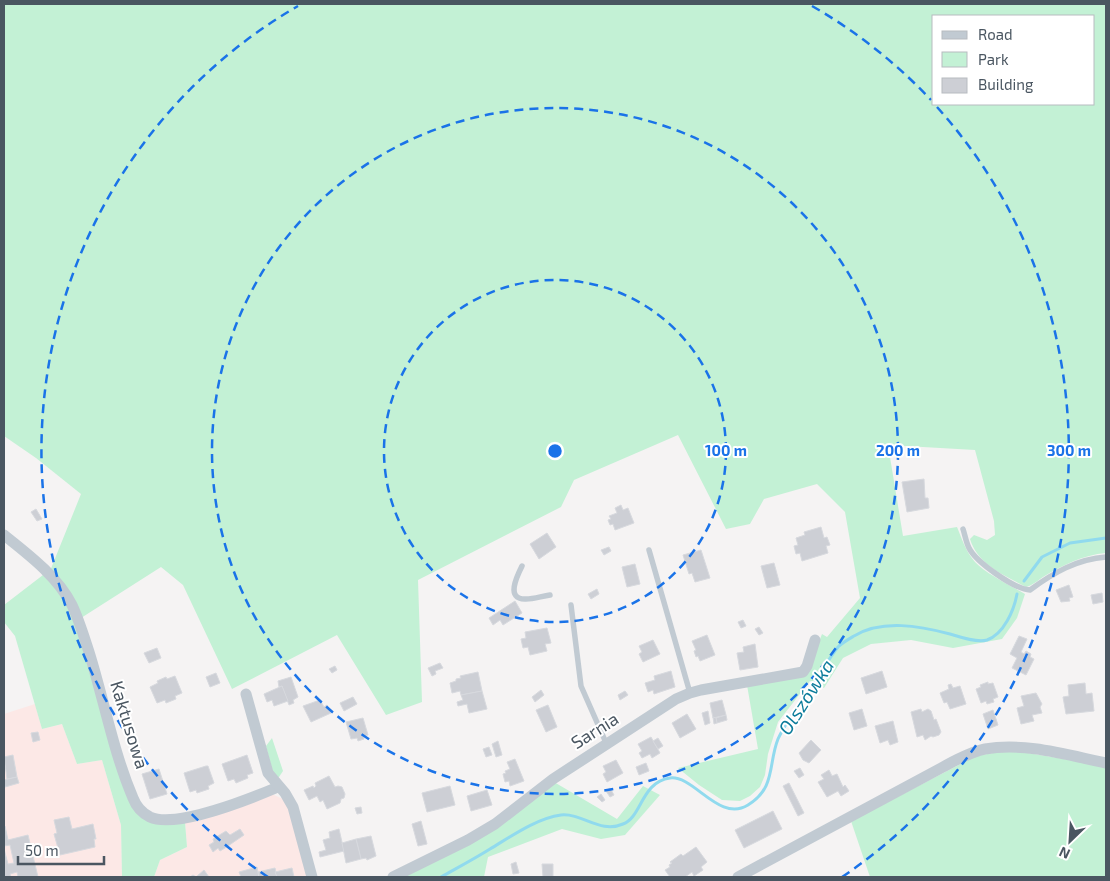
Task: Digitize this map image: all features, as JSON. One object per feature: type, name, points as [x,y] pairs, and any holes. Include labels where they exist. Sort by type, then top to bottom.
[{"type":"street","name":"Kaktusowa","points":[[4,535],[49,574],[63,590],[73,607],[92,660],[133,798],[144,813],[165,820],[189,818],[278,786]]},
{"type":"street","name":"Sarnia","points":[[393,877],[468,840],[495,824],[553,779],[676,699],[690,693],[803,672],[807,666],[815,640]]},
{"type":"street","points":[[246,694],[264,764],[268,773],[285,793],[293,807],[312,877]]},
{"type":"street","points":[[738,877],[942,767],[974,752],[998,748],[1025,748],[1106,763]]},
{"type":"lane","points":[[963,529],[969,548],[979,562],[1025,590],[1030,590],[1043,580],[1080,562],[1106,557]]},
{"type":"lane","points":[[649,550],[690,693]]},
{"type":"lane","points":[[522,566],[514,582],[516,596],[525,599],[550,595]]},
{"type":"lane","points":[[571,605],[581,686],[607,745]]},
{"type":"shaded area","points":[[35,704],[42,729],[62,724],[77,764],[102,760],[121,825],[122,877],[4,877],[4,714]]},
{"type":"shaded area","points":[[269,795],[283,799],[289,809],[307,877],[154,877],[160,860],[187,847],[185,822]]},
{"type":"green space","points":[[4,4],[1106,4],[1106,553],[1073,561],[1026,587],[985,562],[979,556],[970,539],[974,535],[987,540],[995,535],[994,521],[975,450],[888,445],[903,536],[957,527],[967,550],[979,566],[1025,594],[1017,618],[1002,639],[953,648],[911,640],[871,644],[843,658],[824,688],[810,681],[778,722],[768,754],[765,775],[760,787],[750,796],[740,801],[722,800],[678,768],[758,749],[747,685],[808,670],[822,634],[827,637],[860,598],[845,512],[817,484],[764,499],[750,524],[726,529],[678,435],[574,480],[561,507],[418,580],[422,702],[386,715],[337,635],[232,689],[183,585],[161,567],[81,618],[50,571],[81,494],[36,458],[4,436]]},
{"type":"green space","points":[[43,575],[62,593],[70,608],[138,811],[185,822],[187,847],[160,860],[154,877],[122,877],[121,825],[102,760],[77,764],[62,724],[42,729],[15,636],[4,622],[4,605]]},
{"type":"green space","points":[[272,738],[283,771],[279,777],[274,777],[266,746]]},
{"type":"green space","points":[[1010,750],[1106,766],[1106,877],[870,877],[851,821],[976,756]]},
{"type":"green space","points":[[554,782],[617,819],[643,786],[660,795],[625,835],[601,839],[562,829],[488,857],[484,877],[401,877]]},
{"type":"building","points":[[924,479],[925,498],[928,498],[929,508],[907,512],[902,482]]},
{"type":"building","points":[[621,505],[623,510],[628,508],[634,523],[615,530],[613,524],[610,525],[608,520],[611,519],[609,516],[617,513],[615,508]]},
{"type":"building","points":[[36,509],[42,519],[37,521],[31,512]]},
{"type":"building","points":[[821,527],[824,538],[827,537],[830,545],[826,546],[828,553],[802,561],[800,553],[796,554],[794,546],[798,545],[796,538],[805,535],[804,532]]},
{"type":"building","points":[[547,533],[556,547],[539,559],[530,544]]},
{"type":"building","points":[[609,547],[611,551],[604,555],[601,550]]},
{"type":"building","points":[[701,550],[710,578],[695,582],[692,573],[689,574],[683,555]]},
{"type":"building","points":[[774,563],[780,585],[767,588],[761,566]]},
{"type":"building","points":[[635,564],[640,584],[627,587],[622,567]]},
{"type":"building","points":[[1069,585],[1073,597],[1069,598],[1070,601],[1061,602],[1056,590]]},
{"type":"building","points":[[597,589],[599,594],[591,599],[588,594]]},
{"type":"building","points":[[1102,593],[1103,602],[1093,604],[1091,595]]},
{"type":"building","points":[[515,601],[522,613],[503,625],[500,620],[493,625],[489,618]]},
{"type":"building","points":[[743,620],[746,626],[741,628],[738,622]]},
{"type":"building","points":[[759,627],[763,633],[759,635],[755,629]]},
{"type":"building","points":[[547,628],[551,643],[545,644],[547,651],[530,655],[528,647],[523,648],[521,639],[526,638],[525,632]]},
{"type":"building","points":[[707,635],[715,655],[700,661],[698,656],[696,657],[694,651],[696,650],[692,641]]},
{"type":"building","points":[[1019,636],[1027,639],[1021,652],[1024,654],[1026,651],[1034,659],[1026,675],[1012,668],[1017,658],[1010,654]]},
{"type":"building","points":[[653,640],[660,654],[643,662],[639,654],[642,652],[639,646]]},
{"type":"building","points":[[755,644],[758,667],[740,670],[737,653],[744,652],[743,647]]},
{"type":"building","points":[[157,648],[161,658],[149,663],[144,653]]},
{"type":"building","points":[[440,663],[443,668],[435,671],[436,674],[432,676],[428,668]]},
{"type":"building","points":[[335,666],[337,670],[332,673],[329,669]]},
{"type":"building","points":[[671,671],[675,687],[654,694],[653,690],[648,692],[645,683],[655,680],[654,676]]},
{"type":"building","points":[[882,671],[887,687],[866,694],[861,678]]},
{"type":"building","points":[[478,672],[482,691],[461,695],[460,691],[452,693],[450,683],[461,678],[460,676]]},
{"type":"building","points":[[216,673],[220,683],[210,687],[206,677]]},
{"type":"building","points":[[175,676],[182,693],[175,696],[176,699],[166,703],[165,700],[157,703],[150,687],[166,677],[167,679]]},
{"type":"building","points":[[291,677],[298,697],[293,700],[294,703],[289,705],[282,686],[279,687],[278,681]]},
{"type":"building","points":[[988,682],[988,684],[993,683],[998,697],[993,699],[994,702],[987,704],[986,701],[981,703],[976,689]]},
{"type":"building","points":[[1085,683],[1086,694],[1092,693],[1094,711],[1066,714],[1063,697],[1069,696],[1068,685]]},
{"type":"building","points":[[951,684],[953,688],[960,686],[966,704],[950,709],[947,702],[944,703],[940,693],[949,689],[948,685]]},
{"type":"building","points":[[282,686],[288,701],[274,706],[272,700],[267,702],[264,694]]},
{"type":"building","points":[[541,690],[544,695],[535,702],[532,697]]},
{"type":"building","points":[[482,691],[487,709],[469,713],[467,704],[458,706],[457,702],[463,700],[461,695]]},
{"type":"building","points":[[625,691],[628,695],[620,700],[618,695]]},
{"type":"building","points":[[1036,693],[1042,704],[1040,707],[1042,713],[1032,715],[1034,721],[1021,724],[1017,708],[1024,706],[1021,696]]},
{"type":"building","points":[[353,697],[357,704],[344,711],[340,703]]},
{"type":"building","points":[[320,700],[324,707],[327,705],[331,713],[311,722],[303,706]]},
{"type":"building","points":[[722,700],[726,715],[713,718],[710,703]]},
{"type":"building","points":[[548,705],[557,727],[546,732],[536,710]]},
{"type":"building","points":[[862,709],[867,726],[854,730],[849,713]]},
{"type":"building","points":[[921,709],[922,712],[928,709],[931,711],[941,732],[939,735],[931,736],[925,740],[923,735],[917,737],[911,712]]},
{"type":"building","points":[[993,710],[998,725],[988,729],[983,714]]},
{"type":"building","points":[[708,711],[710,723],[705,725],[702,713]]},
{"type":"building","points":[[687,714],[696,729],[680,738],[672,723]]},
{"type":"building","points":[[726,715],[727,720],[717,723],[716,718]]},
{"type":"building","points":[[713,717],[716,718],[717,723],[714,724]]},
{"type":"building","points":[[363,718],[368,735],[363,736],[364,739],[358,741],[357,738],[351,739],[346,722]]},
{"type":"building","points":[[893,721],[898,742],[890,745],[888,740],[880,743],[875,726]]},
{"type":"building","points":[[38,732],[40,740],[33,742],[31,733]]},
{"type":"building","points":[[651,737],[660,753],[652,758],[650,754],[642,758],[639,753],[642,751],[638,744]]},
{"type":"building","points":[[658,738],[663,746],[658,749],[653,741]]},
{"type":"building","points":[[811,740],[821,750],[809,763],[803,760],[799,753]]},
{"type":"building","points":[[498,741],[502,755],[496,757],[492,744]]},
{"type":"building","points":[[489,747],[492,755],[486,757],[483,749]]},
{"type":"building","points":[[13,755],[17,777],[7,779],[4,757]]},
{"type":"building","points":[[247,755],[253,773],[247,775],[248,778],[236,783],[234,779],[228,781],[222,764]]},
{"type":"building","points":[[515,759],[524,781],[510,786],[509,781],[505,782],[503,774],[510,769],[507,762]]},
{"type":"building","points":[[616,760],[623,773],[607,782],[603,774],[606,772],[603,766]]},
{"type":"building","points":[[646,763],[649,771],[639,775],[636,767]]},
{"type":"building","points":[[208,766],[214,783],[208,786],[209,789],[197,793],[196,790],[190,792],[184,773]]},
{"type":"building","points":[[800,768],[804,775],[799,778],[794,771]]},
{"type":"building","points":[[159,769],[167,794],[150,799],[142,774]]},
{"type":"building","points":[[829,770],[832,776],[837,774],[843,787],[845,785],[849,791],[841,796],[838,791],[827,797],[818,782],[824,779],[821,775]]},
{"type":"building","points":[[329,776],[335,787],[342,787],[345,794],[340,803],[327,809],[323,800],[320,802],[317,796],[309,800],[304,790],[313,786],[314,788],[316,786],[315,783]]},
{"type":"building","points":[[17,777],[19,783],[5,787],[4,780]]},
{"type":"building","points":[[789,783],[804,813],[798,816],[783,786]]},
{"type":"building","points":[[450,786],[455,805],[427,812],[422,793]]},
{"type":"building","points":[[610,788],[614,795],[610,797],[606,791]]},
{"type":"building","points":[[487,790],[492,805],[471,811],[467,796]]},
{"type":"building","points":[[601,794],[605,800],[602,802],[597,797]]},
{"type":"building","points":[[361,807],[362,813],[357,814],[355,808]]},
{"type":"building","points":[[773,811],[782,829],[744,848],[735,830]]},
{"type":"building","points":[[69,817],[72,829],[93,824],[96,839],[94,839],[95,847],[60,855],[54,834],[57,833],[54,820]]},
{"type":"building","points":[[421,821],[427,844],[418,846],[412,824]]},
{"type":"building","points":[[4,826],[8,840],[28,835],[38,877],[18,877],[17,872],[10,874],[11,877],[4,877],[4,849],[8,864],[14,863],[10,845],[4,846]]},
{"type":"building","points":[[240,829],[244,835],[220,851],[218,848],[213,852],[209,845],[214,842],[213,839],[226,831],[230,835]]},
{"type":"building","points":[[339,829],[344,851],[320,857],[319,852],[326,850],[323,840],[330,838],[329,832]]},
{"type":"building","points":[[371,836],[376,856],[367,860],[366,858],[361,859],[356,839]]},
{"type":"building","points":[[356,839],[361,859],[346,863],[342,843]]},
{"type":"building","points":[[696,847],[707,862],[701,867],[703,870],[694,876],[692,872],[685,877],[670,877],[665,870],[670,867],[669,865],[672,863],[670,862]]},
{"type":"building","points":[[516,862],[519,873],[513,874],[511,864]]},
{"type":"building","points":[[542,864],[553,864],[553,877],[543,877]]},
{"type":"building","points":[[257,867],[259,877],[241,877],[239,872]]},
{"type":"building","points":[[275,868],[277,877],[259,877],[258,872]]},
{"type":"building","points":[[292,868],[294,877],[277,877],[275,872]]},
{"type":"building","points":[[204,870],[209,877],[196,877]]},
{"type":"waterway","name":"Olszówka","points":[[1024,581],[1042,557],[1070,543],[1106,538]]},
{"type":"waterway","name":"Olszówka","points":[[441,877],[524,829],[552,817],[569,815],[607,827],[623,824],[634,814],[647,792],[653,786],[660,781],[670,778],[688,783],[717,804],[727,808],[737,809],[748,805],[757,798],[767,783],[778,739],[794,711],[841,644],[865,631],[889,626],[914,627],[973,640],[987,640],[998,633],[1007,621],[1017,594]]}]
